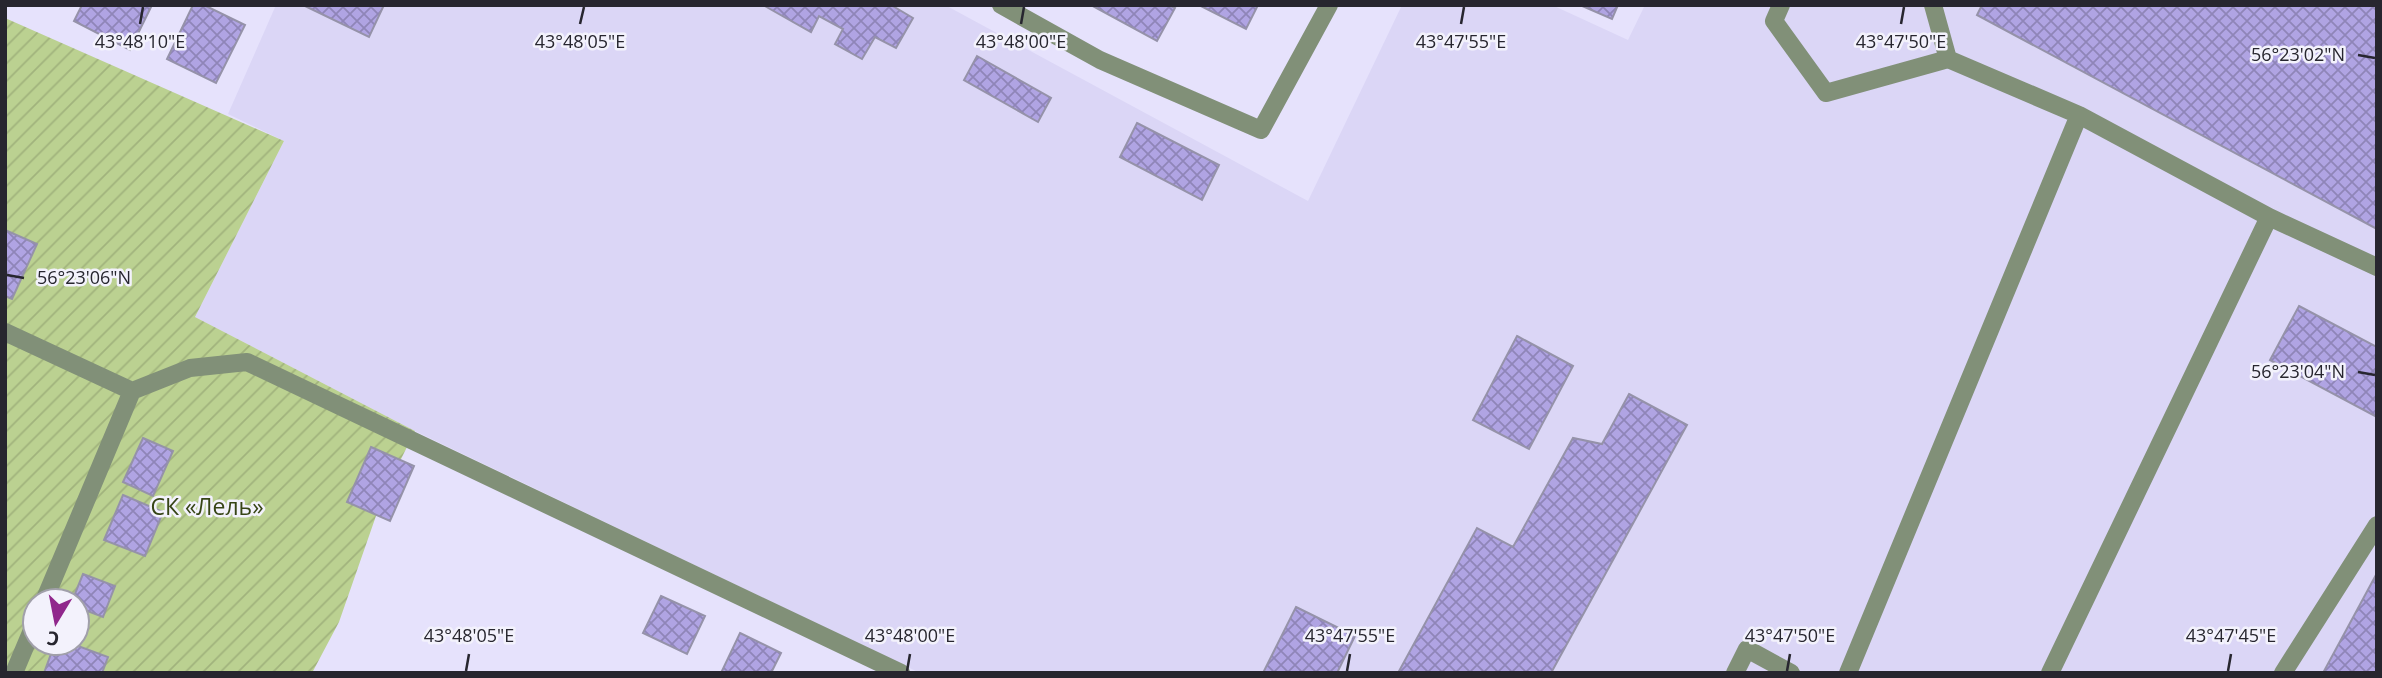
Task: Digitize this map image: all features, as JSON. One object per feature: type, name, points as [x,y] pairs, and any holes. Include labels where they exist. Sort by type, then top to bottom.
[{"type":"street","points":[[1001,5],[1100,60],[1261,130],[1329,5]]},
{"type":"street","points":[[1781,5],[1774,21],[1826,93],[1948,59],[2079,115],[2269,217],[2377,267]]},
{"type":"street","points":[[1933,5],[1948,59]]},
{"type":"street","points":[[1848,673],[2079,115]]},
{"type":"street","points":[[2050,673],[2269,217]]},
{"type":"street","points":[[5,332],[132,391]]},
{"type":"street","points":[[50,587],[132,391],[190,368],[247,362],[901,673]]},
{"type":"street","points":[[2283,673],[2377,525]]},
{"type":"street","points":[[1735,673],[1747,649],[1791,673]]},
{"type":"street","points":[[14,673],[21,656]]},
{"type":"shaded area","points":[[276,5],[945,5],[1308,201],[1402,5],[1552,5],[1628,40],[1645,5],[2377,5],[2377,673],[920,673],[415,431],[195,317],[284,141],[228,114]]},
{"type":"green space","name":"СК «Лель»","points":[[5,18],[284,141],[195,317],[415,431],[384,493],[339,622],[312,673],[5,673]]},
{"type":"building","points":[[82,5],[152,5],[130,50],[74,21]]},
{"type":"building","points":[[193,5],[204,5],[245,25],[216,83],[167,59]]},
{"type":"building","points":[[303,5],[384,5],[369,37]]},
{"type":"building","points":[[763,5],[891,5],[913,18],[896,48],[875,37],[862,59],[835,44],[843,29],[819,16],[811,32]]},
{"type":"building","points":[[1091,5],[1169,5],[1175,8],[1157,41]]},
{"type":"building","points":[[1199,5],[1258,5],[1246,29]]},
{"type":"building","points":[[1580,5],[1618,5],[1612,19]]},
{"type":"building","points":[[1982,5],[2377,5],[2377,229],[1977,15]]},
{"type":"building","points":[[977,56],[1051,98],[1038,122],[964,80]]},
{"type":"building","points":[[1137,123],[1219,165],[1202,200],[1120,157]]},
{"type":"building","points":[[5,230],[37,244],[12,299],[5,296]]},
{"type":"building","points":[[2299,306],[2377,347],[2377,417],[2270,360]]},
{"type":"building","points":[[1517,336],[1573,366],[1529,449],[1473,420]]},
{"type":"building","points":[[1629,394],[1687,425],[1551,673],[1398,673],[1477,528],[1513,547],[1573,438],[1602,444]]},
{"type":"building","points":[[143,438],[173,451],[153,496],[123,482]]},
{"type":"building","points":[[371,447],[414,466],[390,521],[347,502]]},
{"type":"building","points":[[123,495],[163,512],[145,556],[104,540]]},
{"type":"building","points":[[2377,573],[2377,673],[2323,673]]},
{"type":"building","points":[[83,574],[115,586],[103,617],[91,612],[91,587],[78,587]]},
{"type":"building","points":[[661,596],[705,616],[687,654],[643,633]]},
{"type":"building","points":[[1296,607],[1355,636],[1337,673],[1263,673]]},
{"type":"building","points":[[740,633],[781,653],[771,673],[721,673]]},
{"type":"building","points":[[91,651],[108,657],[102,673],[44,673],[50,657],[91,657]]}]
